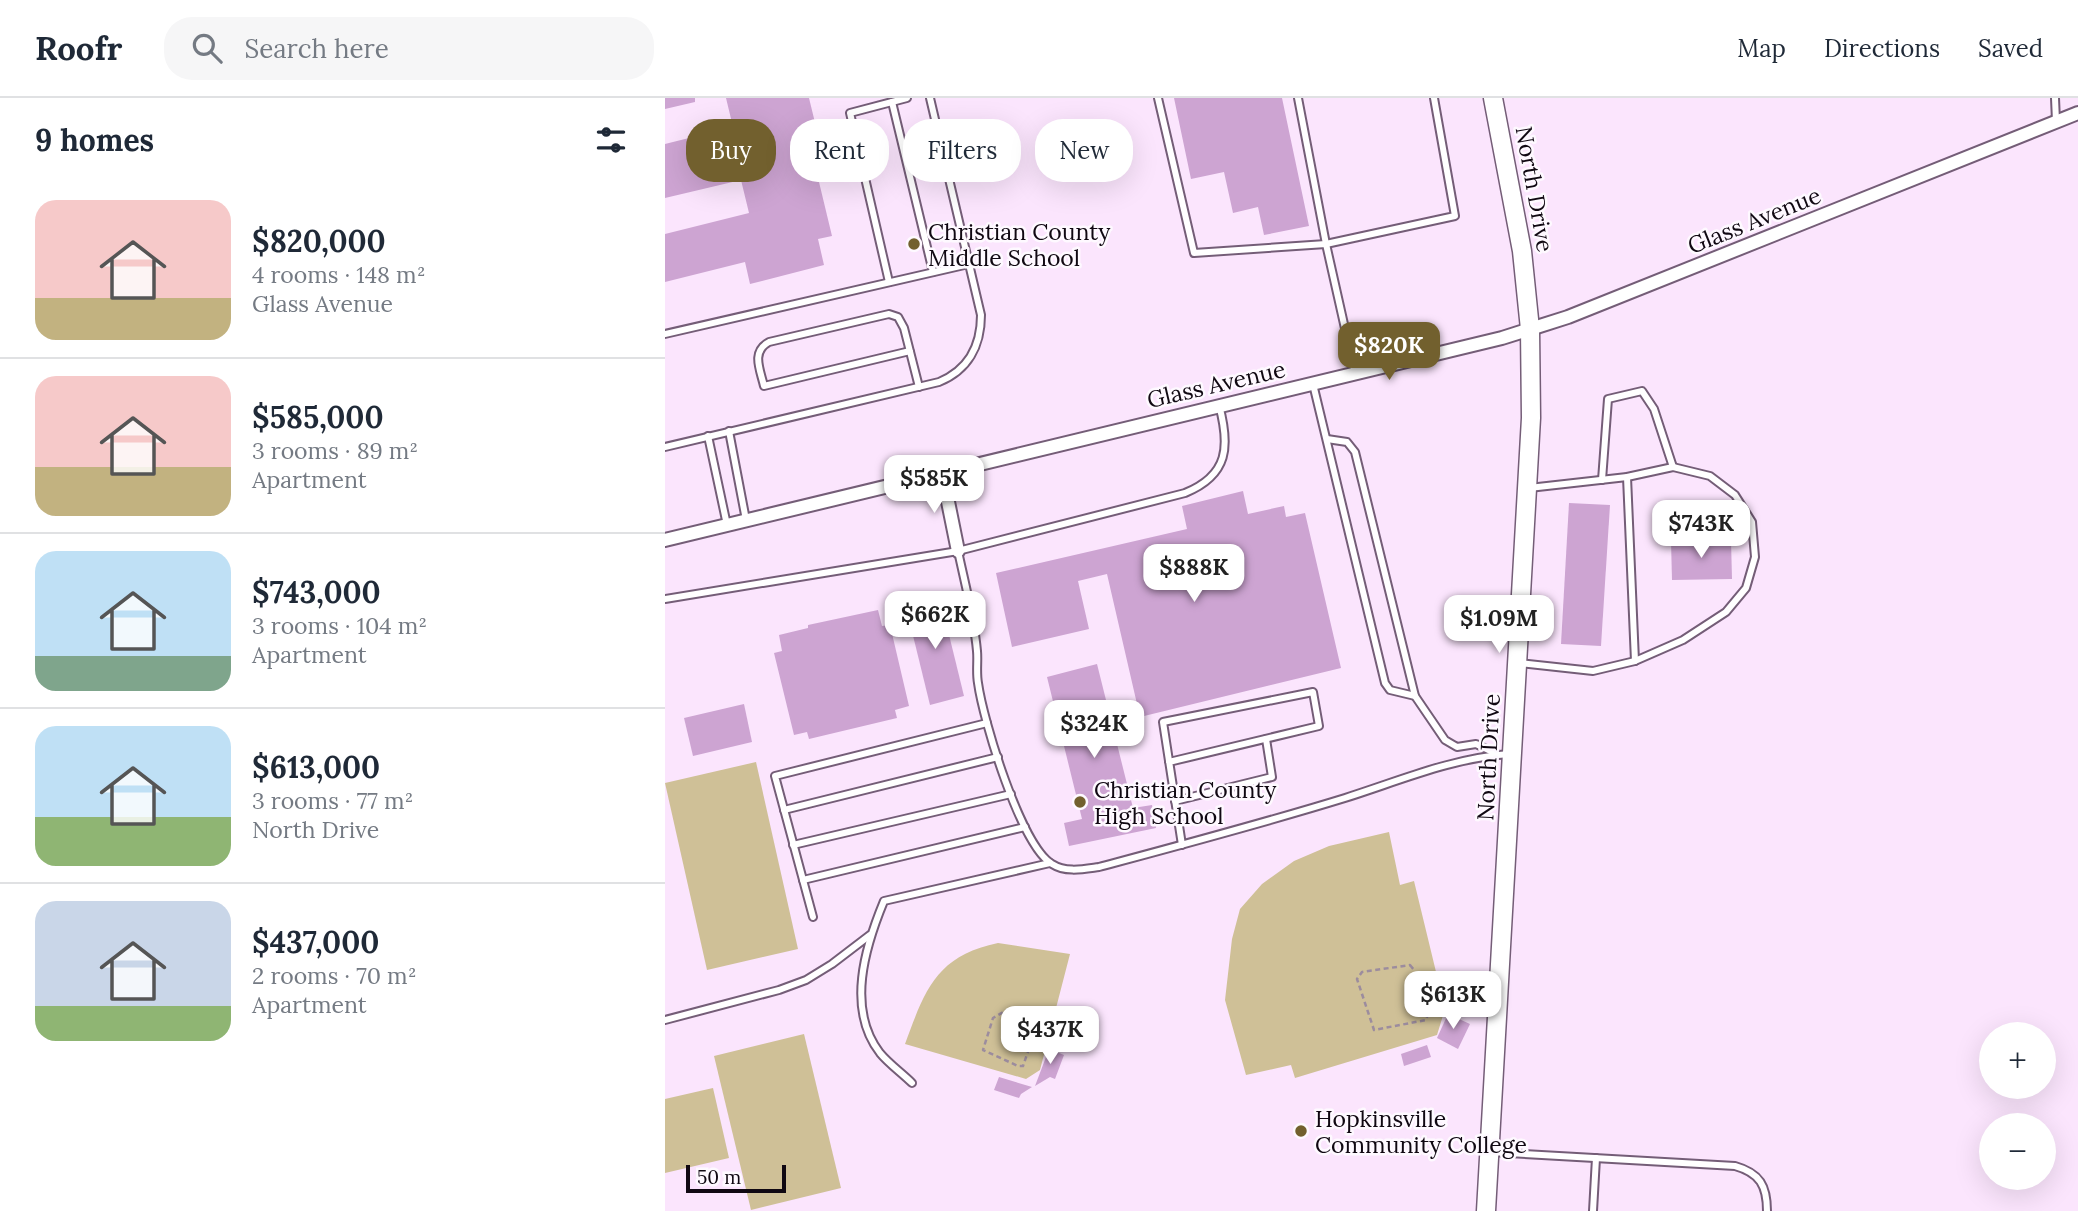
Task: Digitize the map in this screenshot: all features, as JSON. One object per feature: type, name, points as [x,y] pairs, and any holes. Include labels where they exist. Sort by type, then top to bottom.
[{"type":"main road","name":"North Drive","points":[[1486,1211],[1506,754],[1518,663],[1531,418],[1529,330],[1522,251],[1493,98]]},
{"type":"street","name":"Glass Avenue","points":[[665,540],[1529,330],[2078,113]]},
{"type":"street","points":[[942,472],[958,551]]},
{"type":"lane","points":[[889,282],[850,113],[907,98]]},
{"type":"lane","points":[[665,447],[919,387],[953,377],[965,366],[976,348],[981,332],[981,315],[930,98]]},
{"type":"lane","points":[[1157,98],[1195,253],[1326,244],[1455,216],[1434,98]]},
{"type":"lane","points":[[1298,98],[1326,244],[1355,373]]},
{"type":"lane","points":[[2055,98],[2056,122]]},
{"type":"lane","points":[[892,102],[933,272]]},
{"type":"lane","points":[[665,334],[969,264]]},
{"type":"lane","points":[[910,351],[764,386],[757,354],[760,347],[769,342],[889,314],[898,317],[904,328],[910,351],[919,387]]},
{"type":"lane","points":[[1313,383],[1385,683],[1390,690],[1415,696]]},
{"type":"lane","points":[[1602,480],[1608,399],[1642,391],[1654,409],[1673,467]]},
{"type":"lane","points":[[665,598],[958,551],[1185,493],[1203,484],[1221,463],[1226,445],[1226,431],[1219,405]]},
{"type":"lane","points":[[729,431],[746,520]]},
{"type":"lane","points":[[708,436],[727,525]]},
{"type":"lane","points":[[1327,439],[1347,442],[1355,452],[1415,696],[1445,740],[1457,747],[1476,744],[1506,754]]},
{"type":"lane","points":[[1518,663],[1593,671],[1635,660],[1683,640],[1725,612],[1746,589],[1755,557],[1752,522],[1735,495],[1710,476],[1673,467],[1627,477],[1527,488]]},
{"type":"lane","points":[[1627,477],[1635,660]]},
{"type":"lane","points":[[958,551],[972,616],[977,652],[977,680],[998,757],[1025,827],[1044,858],[1066,869],[1099,867],[1345,798],[1432,769],[1506,754]]},
{"type":"lane","points":[[1169,762],[1319,726],[1313,692],[1163,722],[1169,762],[1175,801],[1182,845]]},
{"type":"lane","points":[[813,917],[775,776],[987,723]]},
{"type":"lane","points":[[1175,801],[1272,777],[1266,739]]},
{"type":"lane","points":[[784,810],[998,757]]},
{"type":"lane","points":[[793,845],[1011,794]]},
{"type":"lane","points":[[803,880],[1025,827]]},
{"type":"lane","points":[[912,1083],[879,1052],[866,1027],[860,997],[870,934],[884,901],[1050,863]]},
{"type":"lane","points":[[665,1020],[806,980],[832,964],[870,934]]},
{"type":"lane","points":[[1489,1151],[1735,1166],[1746,1169],[1761,1180],[1765,1189],[1767,1211]]},
{"type":"lane","points":[[1593,1211],[1596,1158]]},
{"type":"path","points":[[1410,965],[1414,970],[1427,1017],[1424,1022],[1374,1030],[1358,975],[1410,965]]},
{"type":"path","points":[[1005,1011],[1037,1025],[1026,1062],[1023,1066],[1018,1066],[983,1050],[993,1018],[998,1013],[1005,1011]]},
{"type":"shaded area","points":[[756,762],[798,949],[707,970],[665,783]]},
{"type":"shaded area","points":[[1389,832],[1400,885],[1414,881],[1445,1009],[1437,1035],[1295,1078],[1291,1065],[1246,1075],[1225,1000],[1232,939],[1240,909],[1262,884],[1294,861],[1329,846]]},
{"type":"shaded area","points":[[998,943],[1070,954],[1040,1070],[1026,1079],[905,1044],[927,992],[947,966],[977,949]]},
{"type":"shaded area","points":[[804,1034],[841,1188],[751,1210],[714,1056]]},
{"type":"shaded area","points":[[713,1088],[729,1158],[665,1173],[665,1099]]},
{"type":"building","points":[[665,98],[695,98],[695,102],[665,109]]},
{"type":"building","points":[[726,98],[809,98],[814,119],[790,119],[790,182],[819,182],[832,236],[818,239],[824,265],[750,284],[745,262],[665,282],[665,234],[749,213],[741,182],[776,182],[776,119],[731,119]]},
{"type":"building","points":[[1174,98],[1282,98],[1309,226],[1264,235],[1258,207],[1233,213],[1224,172],[1191,179]]},
{"type":"building","points":[[686,139],[686,182],[733,182],[665,198],[665,144]]},
{"type":"building","points":[[1243,491],[1248,514],[1284,506],[1286,517],[1305,513],[1341,668],[1140,717],[1107,574],[1078,581],[1089,629],[1012,647],[996,573],[1187,529],[1182,506]]},
{"type":"building","points":[[1569,503],[1610,505],[1601,646],[1561,644]]},
{"type":"building","points":[[1731,540],[1732,579],[1672,580],[1671,541]]},
{"type":"building","points":[[940,598],[964,696],[930,705],[906,607]]},
{"type":"building","points":[[878,610],[882,626],[890,625],[909,706],[895,710],[897,718],[809,739],[807,732],[794,735],[774,653],[782,651],[779,635],[808,628],[808,625]]},
{"type":"building","points":[[1097,664],[1133,808],[1152,805],[1156,828],[1069,846],[1064,823],[1082,819],[1047,677]]},
{"type":"building","points":[[744,704],[752,742],[693,756],[684,718]]},
{"type":"building","points":[[1459,980],[1462,1006],[1448,1009],[1444,983]]},
{"type":"building","points":[[1448,1014],[1470,1024],[1458,1049],[1437,1038]]},
{"type":"building","points":[[1427,1045],[1431,1057],[1404,1066],[1401,1054]]},
{"type":"building","points":[[1049,1049],[1064,1055],[1055,1079],[1050,1077],[1035,1086]]},
{"type":"building","points":[[999,1077],[1032,1087],[1019,1098],[994,1090]]},
{"type":"place","name":"Christian County Middle School","points":[[914,244]]},
{"type":"place","name":"Christian County High School","points":[[1080,802]]},
{"type":"place","name":"Hopkinsville Community College","points":[[1301,1131]]}]
